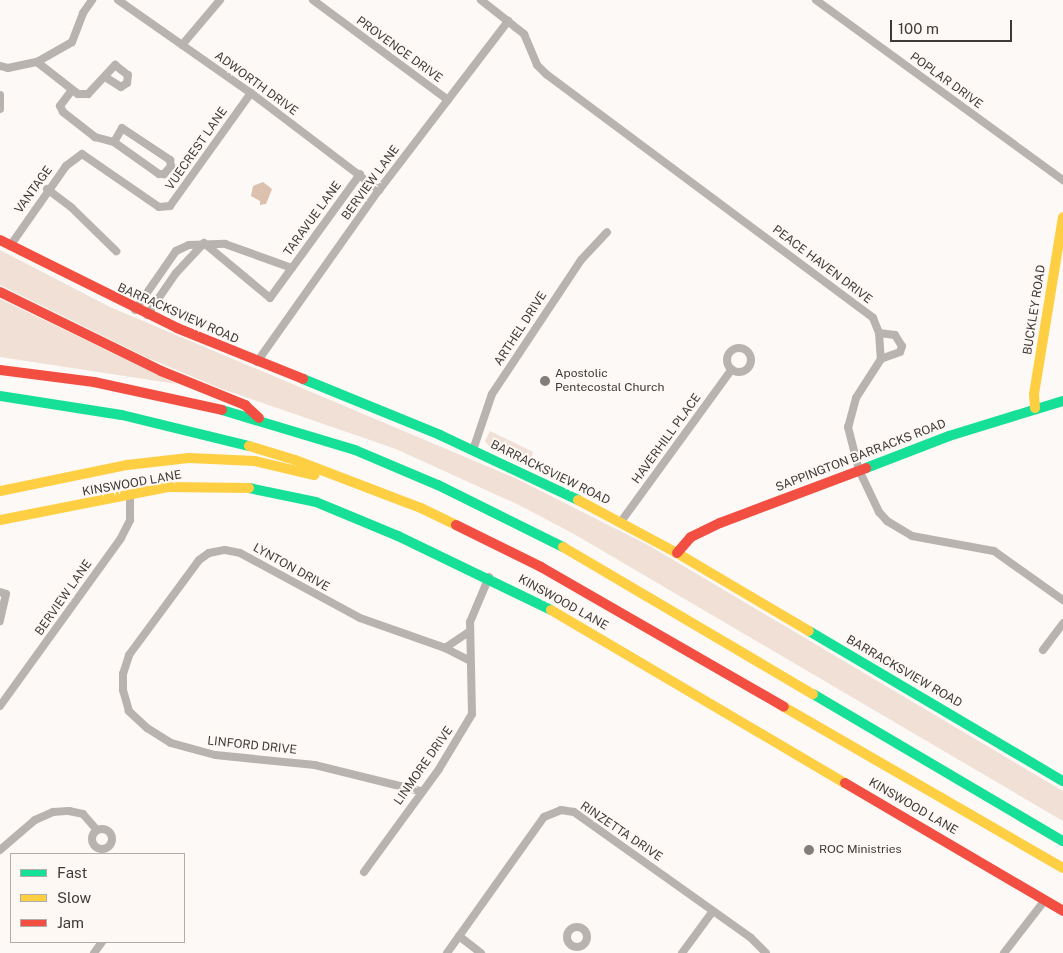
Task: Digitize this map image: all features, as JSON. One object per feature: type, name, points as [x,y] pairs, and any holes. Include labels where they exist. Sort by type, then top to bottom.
[{"type":"main road","name":"BUCKLEY ROAD","points":[[1035,408],[1034,394],[1063,217]]},
{"type":"main road","name":"BARRACKSVIEW ROAD","points":[[0,240],[135,310],[473,450],[620,522],[1063,781]]},
{"type":"main road","points":[[0,292],[161,371],[244,406],[263,421]]},
{"type":"main road","points":[[0,370],[138,391],[263,421],[355,450],[518,523],[1063,841]]},
{"type":"main road","points":[[0,396],[122,415],[210,435],[295,460],[380,490],[461,526],[541,567],[1063,868]]},
{"type":"main road","name":"SAPPINGTON BARRACKS ROAD","points":[[677,554],[695,534],[859,470],[1035,408],[1063,402]]},
{"type":"main road","points":[[0,491],[141,462],[190,458],[255,461],[380,490]]},
{"type":"main road","name":"KINSWOOD LANE","points":[[0,520],[130,496],[168,487],[201,486],[283,493],[357,518],[488,577],[698,694],[1063,911]]},
{"type":"street","points":[[0,66],[8,68],[37,62],[72,42],[83,13],[92,0]]},
{"type":"street","name":"ADWORTH DRIVE","points":[[118,0],[250,93],[379,190]]},
{"type":"street","points":[[182,45],[220,0]]},
{"type":"street","name":"PROVENCE DRIVE","points":[[313,0],[448,100]]},
{"type":"street","name":"PEACE HAVEN DRIVE","points":[[480,0],[524,34],[538,65],[546,74],[873,318],[878,333],[881,359]]},
{"type":"street","name":"POPLAR DRIVE","points":[[816,0],[1063,180]]},
{"type":"street","name":"BERVIEW LANE","points":[[257,362],[379,190],[508,21]]},
{"type":"street","points":[[37,62],[72,90],[88,94],[105,77]]},
{"type":"street","points":[[72,90],[60,106],[63,112],[95,137],[114,142],[159,174],[164,174],[171,166],[170,160],[122,128],[114,142]]},
{"type":"street","name":"VUECREST LANE","points":[[82,154],[159,208],[170,206],[250,93]]},
{"type":"street","points":[[0,95],[0,109]]},
{"type":"street","name":"VANTAGE","points":[[10,246],[47,189],[66,166],[82,154]]},
{"type":"street","name":"TARAVUE LANE","points":[[135,310],[176,251],[204,244],[226,244],[292,268],[360,174]]},
{"type":"street","points":[[47,189],[72,208],[116,251]]},
{"type":"street","name":"ARTHEL DRIVE","points":[[473,450],[492,394],[581,260],[607,232]]},
{"type":"street","points":[[147,315],[176,273],[204,244],[270,298],[292,268]]},
{"type":"street","points":[[878,333],[895,335],[902,346],[900,352],[881,359],[850,413],[850,441],[859,470],[879,512],[898,530],[929,540],[994,551],[1063,600]]},
{"type":"street","name":"HAVERHILL PLACE","points":[[620,522],[732,369]]},
{"type":"street","name":"BERVIEW LANE","points":[[0,706],[121,538],[130,520],[130,496]]},
{"type":"street","name":"LYNTON DRIVE","points":[[123,674],[138,641],[199,560],[209,553],[225,550],[240,554],[369,622],[445,648],[470,660]]},
{"type":"street","name":"LINMORE DRIVE","points":[[364,872],[420,791],[439,769],[472,714],[469,632],[488,577]]},
{"type":"street","points":[[0,592],[6,594],[0,621]]},
{"type":"street","points":[[1043,650],[1063,623]]},
{"type":"street","points":[[445,648],[469,632]]},
{"type":"street","name":"LINFORD DRIVE","points":[[123,674],[123,690],[129,711],[147,728],[171,743],[215,755],[315,765],[420,791]]},
{"type":"street","name":"RINZETTA DRIVE","points":[[447,953],[544,817],[561,810],[574,812],[713,911],[766,953]]},
{"type":"street","points":[[0,850],[35,820],[53,812],[83,814],[97,830]]},
{"type":"street","points":[[1004,953],[1045,900]]},
{"type":"street","points":[[682,953],[713,911]]},
{"type":"street","points":[[459,936],[481,953]]},
{"type":"street","points":[[564,953],[570,946]]},
{"type":"shaded area","points":[[263,182],[272,189],[266,204],[260,205],[260,201],[251,196],[253,186]]},
{"type":"shaded area","points":[[0,250],[110,307],[515,478],[648,545],[1063,791],[1063,821],[574,534],[519,505],[396,449],[222,389],[148,358],[0,285]]},
{"type":"shaded area","points":[[0,299],[177,384],[0,357]]},
{"type":"shaded area","points":[[490,431],[533,452],[531,460],[521,463],[491,449],[485,441]]},
{"type":"traffic: fast","points":[[303,379],[440,435],[578,500]]},
{"type":"traffic: fast","points":[[0,396],[122,415],[249,446]]},
{"type":"traffic: fast","points":[[866,468],[949,436],[1063,401]]},
{"type":"traffic: fast","points":[[222,410],[355,450],[438,485],[563,547]]},
{"type":"traffic: fast","points":[[249,488],[316,502],[398,536],[551,610]]},
{"type":"traffic: fast","points":[[809,631],[1063,781]]},
{"type":"traffic: fast","points":[[813,694],[1063,841]]},
{"type":"traffic: slow","points":[[1035,408],[1034,394],[1063,217]]},
{"type":"traffic: slow","points":[[249,446],[295,460],[421,508],[456,525]]},
{"type":"traffic: slow","points":[[0,491],[127,465],[189,458],[255,461],[314,475]]},
{"type":"traffic: slow","points":[[0,520],[168,487],[249,488]]},
{"type":"traffic: slow","points":[[578,500],[677,553],[809,631]]},
{"type":"traffic: slow","points":[[563,547],[813,694]]},
{"type":"traffic: slow","points":[[551,610],[845,783]]},
{"type":"traffic: slow","points":[[784,707],[1063,868]]},
{"type":"traffic: jam","points":[[0,240],[177,328],[303,379]]},
{"type":"traffic: jam","points":[[0,292],[161,371],[245,405],[259,418]]},
{"type":"traffic: jam","points":[[0,370],[94,382],[222,410]]},
{"type":"traffic: jam","points":[[677,553],[691,537],[720,523],[866,468]]},
{"type":"traffic: jam","points":[[456,525],[541,567],[784,707]]},
{"type":"traffic: jam","points":[[845,783],[1063,911]]},
{"type":"place","name":"Apostolic Pentecostal Church","points":[[545,381]]},
{"type":"place","name":"ROC Ministries","points":[[809,850]]}]
